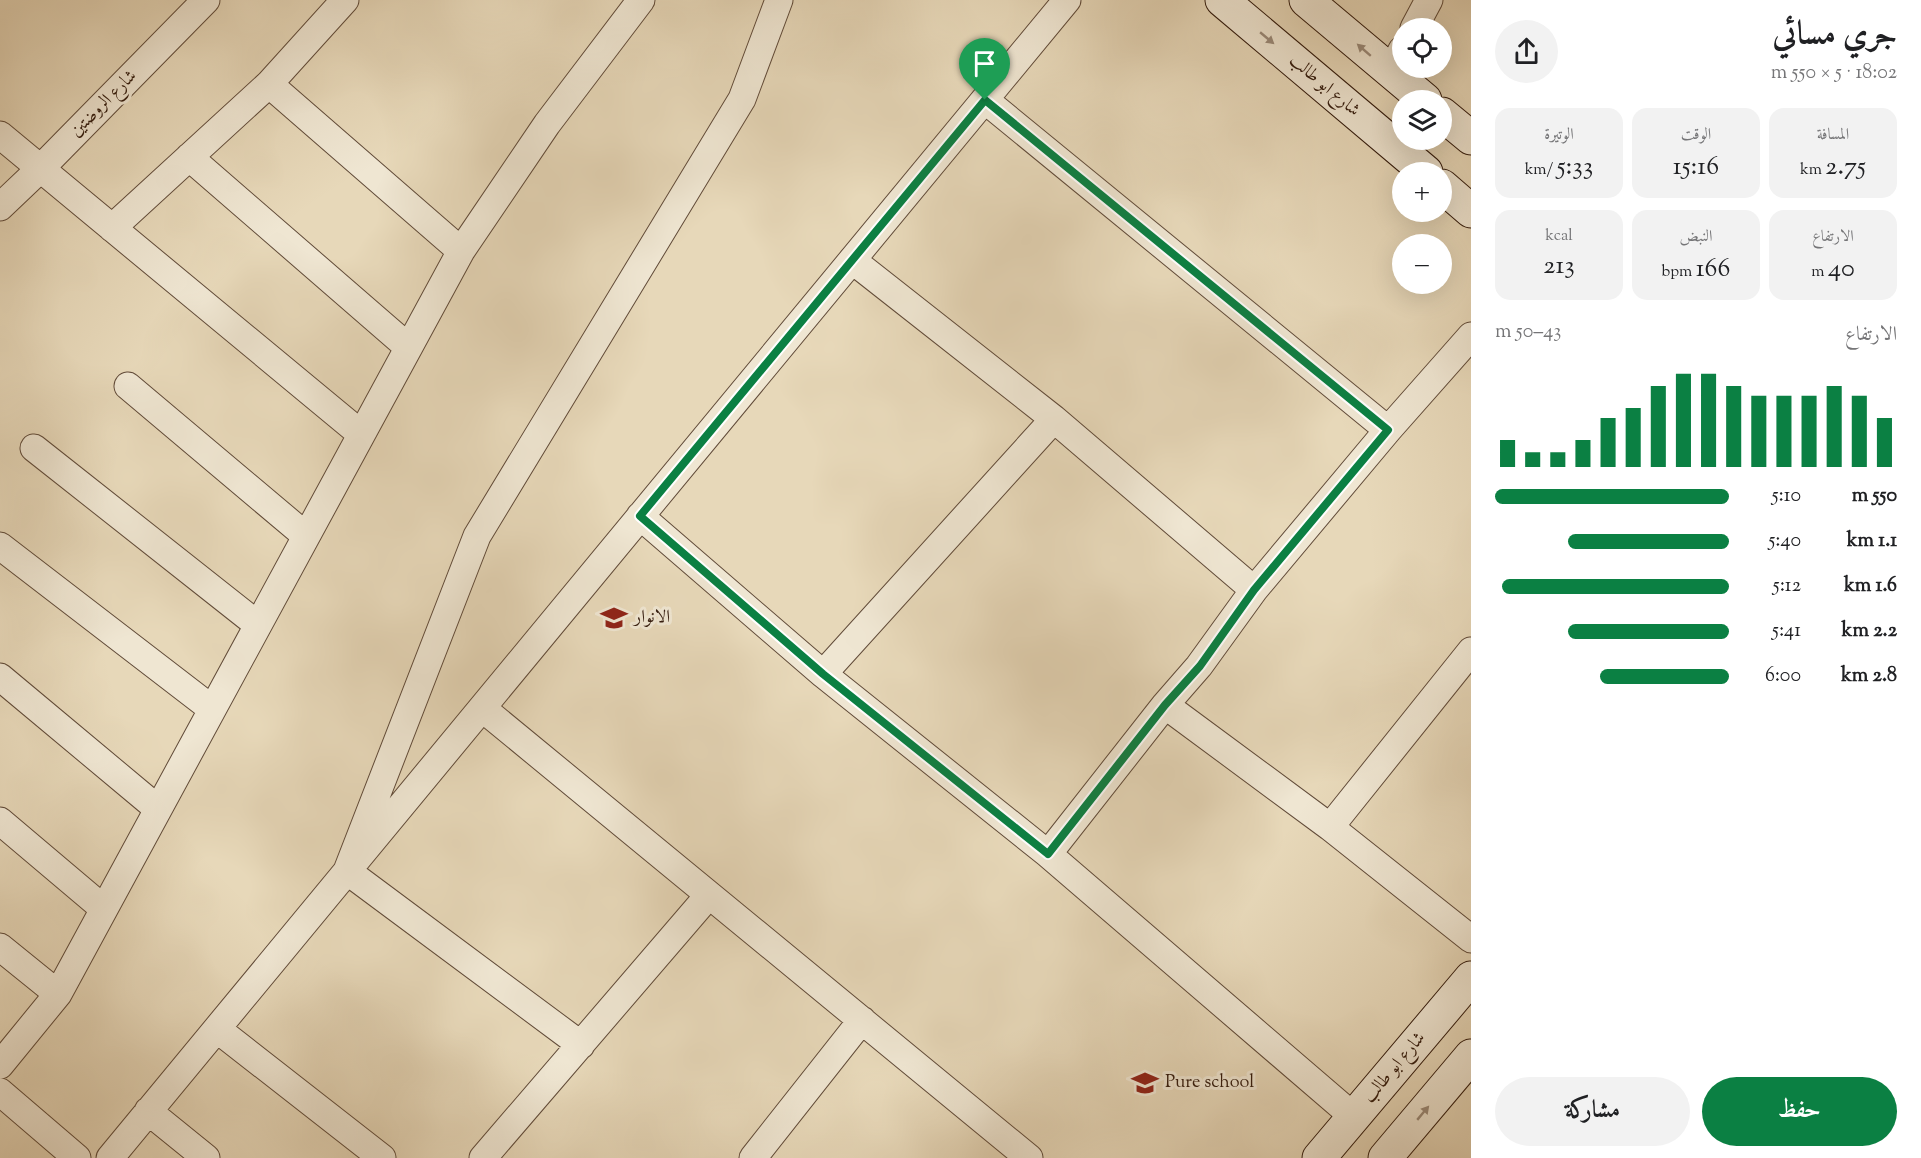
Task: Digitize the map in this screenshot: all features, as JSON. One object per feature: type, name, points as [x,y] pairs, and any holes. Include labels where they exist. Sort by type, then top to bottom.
[{"type":"street","name":"شارع الروضتين","points":[[0,207],[206,0]]},
{"type":"street","points":[[112,228],[269,84],[345,0]]},
{"type":"street","points":[[0,1065],[58,994],[460,251],[547,124],[641,0]]},
{"type":"street","points":[[347,871],[477,536],[742,99],[779,0]]},
{"type":"street","points":[[110,1158],[1067,0]]},
{"type":"street","name":"شارع ابو طالب","points":[[1222,0],[1414,162]]},
{"type":"street","points":[[1419,18],[1429,0]]},
{"type":"street","points":[[1313,3],[1392,58]]},
{"type":"street","points":[[269,84],[460,251]]},
{"type":"street","points":[[985,100],[1388,430]]},
{"type":"street","points":[[1452,122],[1471,136]]},
{"type":"street","points":[[0,135],[362,434]]},
{"type":"street","points":[[189,157],[408,347]]},
{"type":"street","points":[[1452,195],[1471,211]]},
{"type":"street","points":[[852,260],[1054,419],[1254,590]]},
{"type":"street","points":[[1048,854],[1165,705],[1200,666],[1254,590],[1388,430],[1471,336]]},
{"type":"street","points":[[128,386],[306,536]]},
{"type":"street","points":[[823,674],[1054,419]]},
{"type":"street","points":[[34,448],[258,625]]},
{"type":"street","points":[[640,516],[823,674],[1048,854],[1354,1117]]},
{"type":"street","points":[[0,546],[212,709]]},
{"type":"street","points":[[1330,827],[1471,651]]},
{"type":"street","points":[[0,677],[158,809]]},
{"type":"street","points":[[1165,705],[1330,827],[1471,939]]},
{"type":"street","points":[[482,708],[1029,1158]]},
{"type":"street","points":[[0,822],[104,909]]},
{"type":"street","points":[[347,871],[581,1045]]},
{"type":"street","points":[[483,1158],[709,895]]},
{"type":"street","points":[[0,947],[58,994]]},
{"type":"street","name":"شارع ابو طالب","points":[[1319,1158],[1471,978]]},
{"type":"street","points":[[753,1158],[861,1020]]},
{"type":"street","points":[[217,1029],[382,1158]]},
{"type":"street","points":[[1385,1158],[1471,1056]]},
{"type":"street","points":[[0,1092],[77,1158]]},
{"type":"street","points":[[148,1111],[206,1158]]},
{"type":"place","name":"الانوار","points":[[614,618]]},
{"type":"place","name":"Pure school","points":[[1145,1083]]},
{"type":"route","points":[[985,100],[1388,430],[1254,590],[1200,666],[1165,705],[1048,854],[823,674],[640,516],[985,100]]}]
